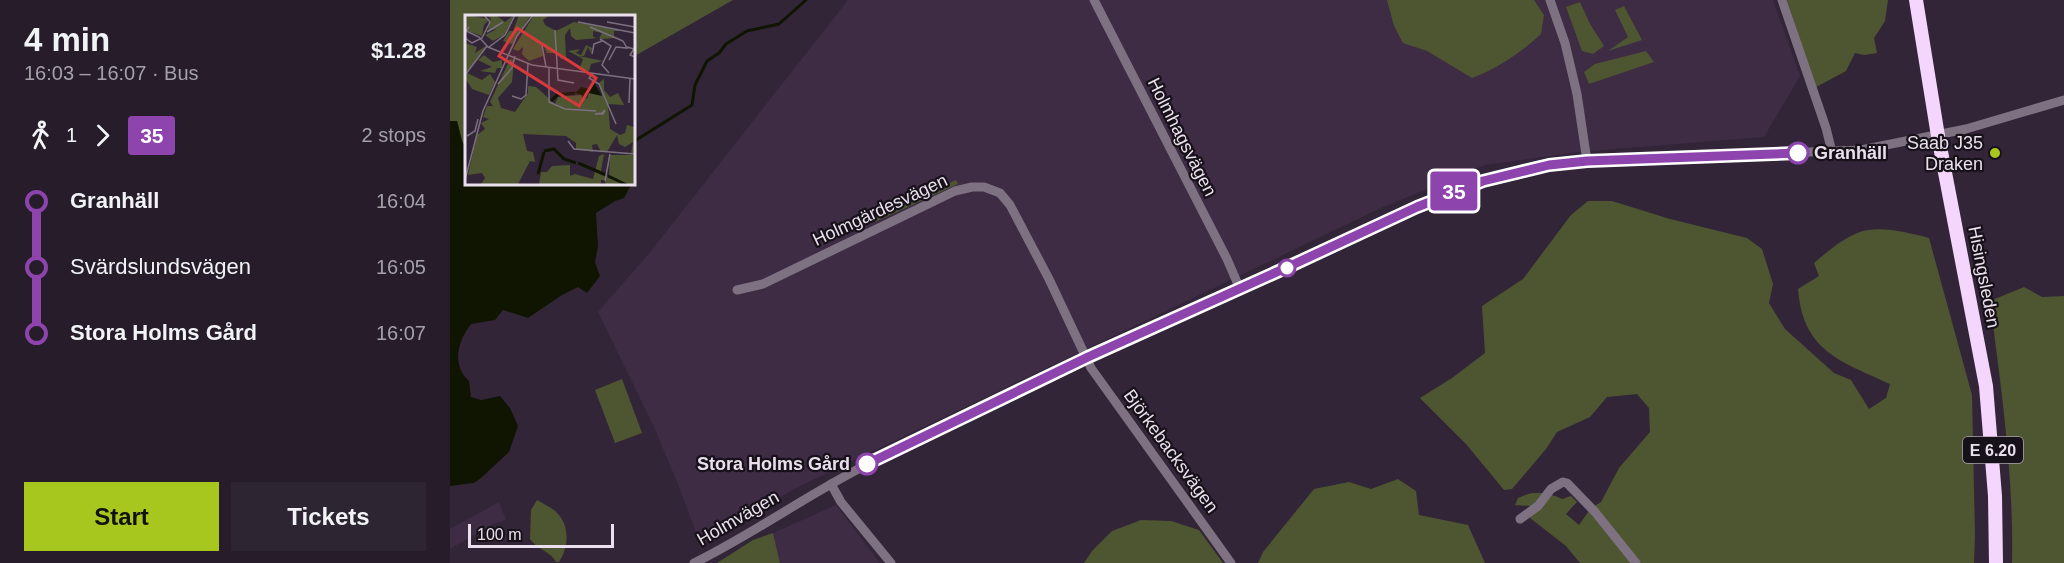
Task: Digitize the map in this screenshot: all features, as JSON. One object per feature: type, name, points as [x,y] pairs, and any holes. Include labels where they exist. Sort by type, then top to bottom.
[{"type":"highway","name":"Hisingsleden","points":[[1916,0],[1938,136],[1986,386],[1995,484],[1996,563]]},
{"type":"street","name":"Holmhagsvägen","points":[[1094,0],[1227,259],[1240,289]]},
{"type":"street","points":[[1550,0],[1565,43],[1577,94],[1587,161]]},
{"type":"street","points":[[1782,0],[1827,128],[1832,152]]},
{"type":"street","name":"Holmvägen","points":[[694,563],[738,540],[831,484],[1088,357],[1448,194],[1516,172],[1549,165],[1587,161],[1861,150],[1938,136],[2064,100]]},
{"type":"street","name":"Holmgärdesvägen","points":[[736,290],[763,285],[944,196],[968,188],[984,187],[1000,193],[1015,212],[1088,357]]},
{"type":"street","name":"Björkebacksvägen","points":[[1088,357],[1091,368],[1231,563]]},
{"type":"street","points":[[1520,519],[1538,506],[1549,491],[1559,483],[1567,483],[1586,502],[1636,563]]},
{"type":"street","points":[[831,484],[841,502],[891,563]]},
{"type":"shaded area","points":[[848,0],[1773,0],[1800,76],[1764,137],[1578,152],[1485,165],[1381,208],[794,489],[701,546],[653,425],[598,312],[651,251]]},
{"type":"shaded area","points":[[450,121],[457,121],[465,148],[465,184],[631,184],[624,198],[596,213],[598,246],[595,262],[600,276],[587,293],[578,287],[528,318],[503,310],[495,320],[471,324],[466,331],[458,352],[458,360],[463,374],[469,381],[471,397],[481,400],[500,396],[510,408],[518,426],[509,452],[481,478],[474,483],[450,486]]},
{"type":"shaded area","points":[[499,502],[506,520],[495,523],[450,549],[450,529]]},
{"type":"shaded area","points":[[836,505],[880,563],[780,563],[773,533]]},
{"type":"green space","points":[[450,0],[733,0],[634,56],[634,15],[465,15],[465,148],[457,121],[450,121]]},
{"type":"green space","points":[[1387,0],[1534,0],[1544,15],[1541,34],[1533,41],[1500,65],[1472,78],[1427,51],[1403,43],[1394,26]]},
{"type":"green space","points":[[1787,0],[1888,0],[1885,21],[1874,38],[1877,53],[1864,55],[1855,53],[1846,71],[1816,87]]},
{"type":"green space","points":[[1580,2],[1604,46],[1593,54],[1582,51],[1566,7]]},
{"type":"green space","points":[[1624,6],[1642,40],[1608,51],[1628,37],[1615,10]]},
{"type":"green space","points":[[1646,51],[1654,62],[1589,84],[1584,72],[1595,64]]},
{"type":"green space","points":[[956,180],[958,184],[875,222],[865,218],[911,195],[914,200]]},
{"type":"green space","points":[[1588,201],[1612,201],[1670,219],[1747,238],[1762,249],[1773,284],[1769,303],[1785,329],[1834,373],[1851,380],[1869,409],[1886,398],[1890,384],[1840,360],[1816,340],[1807,327],[1801,310],[1798,289],[1819,276],[1814,263],[1841,242],[1860,232],[1876,229],[1929,238],[1972,395],[1974,563],[1580,563],[1566,546],[1530,518],[1530,506],[1515,505],[1518,498],[1535,493],[1545,493],[1562,499],[1571,496],[1577,502],[1566,514],[1579,525],[1591,508],[1601,502],[1619,468],[1650,432],[1649,408],[1637,394],[1607,397],[1590,417],[1557,432],[1546,449],[1512,489],[1504,490],[1466,444],[1420,398],[1485,353],[1482,306],[1523,279],[1571,215]]},
{"type":"green space","points":[[2024,287],[2042,297],[2064,296],[2064,563],[2012,563],[2009,464],[1990,301]]},
{"type":"green space","points":[[622,379],[642,433],[615,443],[595,390]]},
{"type":"green space","points":[[1398,479],[1416,491],[1419,515],[1468,525],[1485,563],[1258,563],[1263,552],[1314,489],[1349,482],[1371,489]]},
{"type":"green space","points":[[537,500],[555,511],[564,524],[567,537],[565,550],[559,562],[556,562],[530,539],[531,510]]},
{"type":"green space","points":[[1141,520],[1171,521],[1199,530],[1223,563],[1084,563],[1092,551],[1112,531]]},
{"type":"green space","points":[[773,533],[780,563],[717,563],[753,540]]},
{"type":"waterway","points":[[634,141],[692,105],[695,85],[707,61],[719,53],[726,44],[747,31],[779,24],[806,0]]},
{"type":"bus line","name":"35","points":[[867,464],[1088,357],[1417,207],[1483,181],[1549,165],[1587,161],[1798,153]]},
{"type":"place","name":"Granhäll","points":[[1798,153]]},
{"type":"place","name":"Saab J35 Draken","points":[[1995,153]]},
{"type":"place","name":"Stora Holms Gård","points":[[867,464]]}]
